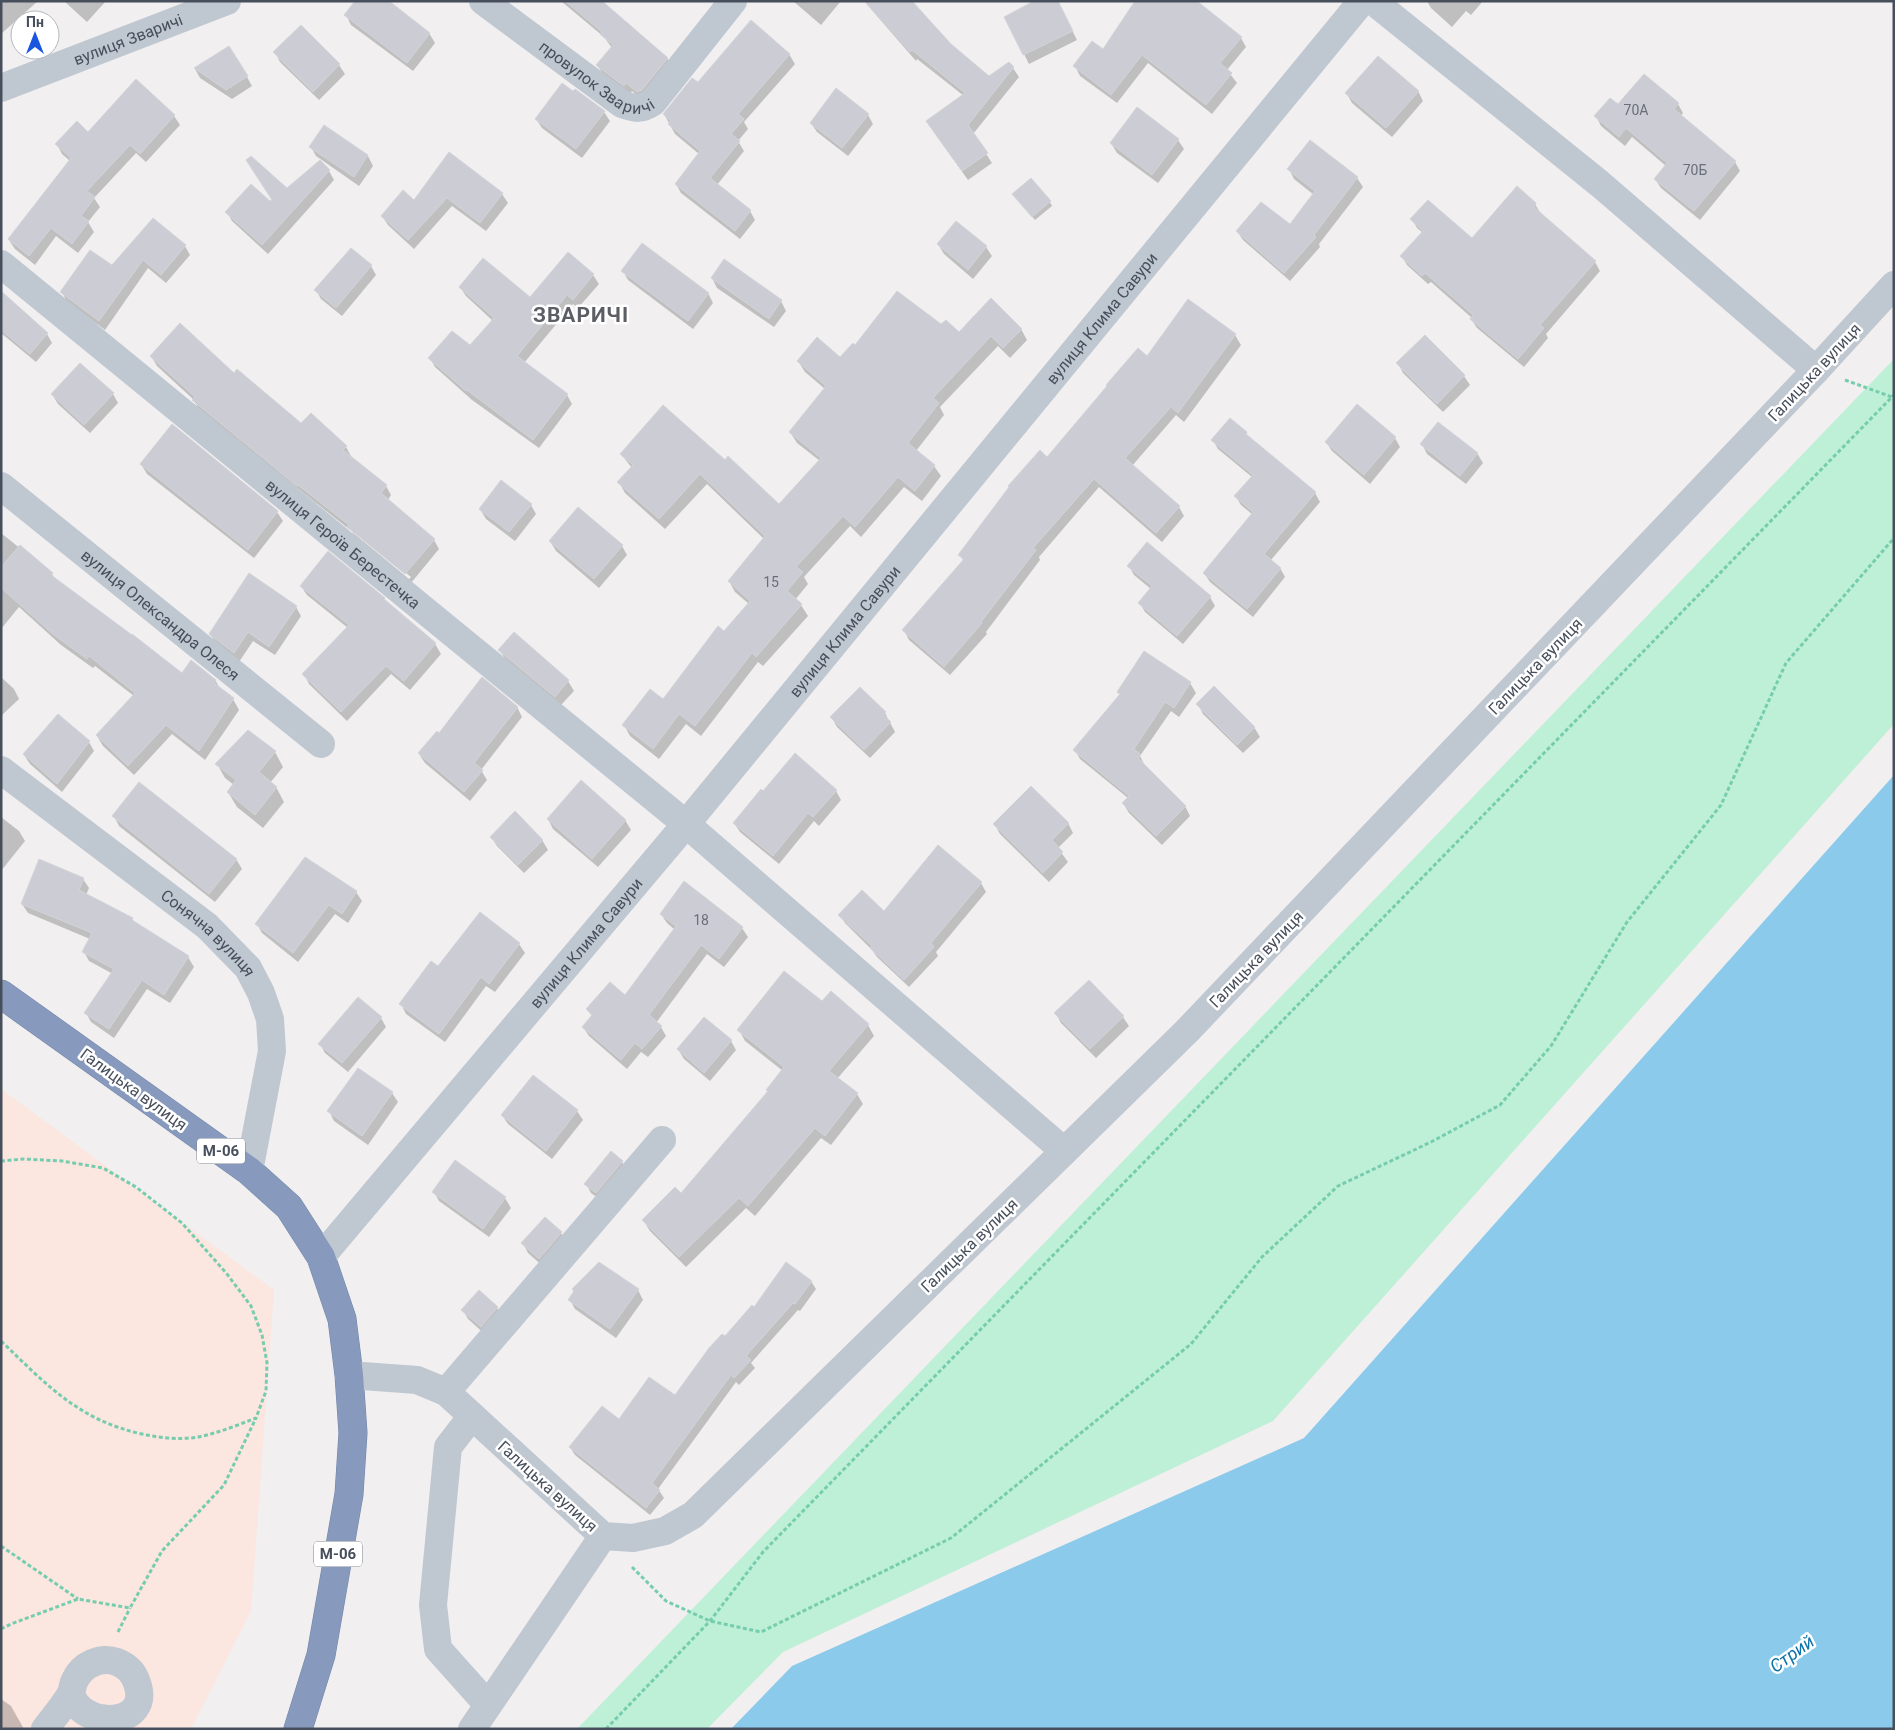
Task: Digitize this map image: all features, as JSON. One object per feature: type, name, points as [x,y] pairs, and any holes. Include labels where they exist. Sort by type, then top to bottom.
[{"type":"highway","name":"Галицька вулиця","points":[[1,994],[249,1171],[289,1207],[321,1257],[342,1319],[349,1375]]},
{"type":"highway","name":"М-06","points":[[298,1729],[321,1655],[349,1494],[353,1433],[349,1375]]},
{"type":"street","name":"вулиця Зваричі","points":[[1,88],[227,1]]},
{"type":"street","name":"провулок Зваричі","points":[[483,1],[622,104],[633,108],[644,108],[653,102],[734,1]]},
{"type":"street","name":"вулиця Клима Савури","points":[[321,1257],[686,824],[1362,1]]},
{"type":"street","points":[[1373,1],[1600,184],[1816,370]]},
{"type":"street","name":"вулиця Героїв Берестечка","points":[[1,264],[686,824],[1064,1151]]},
{"type":"street","name":"Галицька вулиця","points":[[349,1375],[417,1380],[446,1392],[603,1536],[632,1538],[665,1531],[693,1515],[1187,1031],[1816,370],[1894,285]]},
{"type":"street","name":"вулиця Олександра Олеся","points":[[1,486],[321,744]]},
{"type":"street","name":"Сонячна вулиця","points":[[1,770],[207,926],[248,968],[261,993],[270,1019],[272,1051],[249,1171]]},
{"type":"street","points":[[446,1392],[662,1140]]},
{"type":"street","points":[[472,1416],[448,1448],[433,1605],[438,1649],[488,1705]]},
{"type":"street","points":[[472,1729],[603,1536]]},
{"type":"street","points":[[45,1729],[71,1693]]},
{"type":"path","points":[[606,1729],[710,1621],[770,1544],[1893,396],[1816,370]]},
{"type":"path","points":[[603,1536],[666,1601],[710,1621],[761,1632],[951,1538],[1191,1344],[1262,1257],[1338,1186],[1431,1142],[1500,1105],[1551,1046],[1627,922],[1722,804],[1786,663],[1894,538]]},
{"type":"path","points":[[1,1162],[24,1159],[103,1168],[136,1187],[182,1223],[227,1274],[251,1306],[262,1334],[267,1363],[266,1391],[256,1418],[224,1486],[162,1551],[130,1608],[78,1599],[1,1546]]},
{"type":"path","points":[[1,1341],[51,1389],[82,1412],[121,1430],[162,1438],[198,1437],[256,1418]]},
{"type":"path","points":[[1,1629],[78,1599]]},
{"type":"shaded area","points":[[1,1089],[274,1290],[251,1611],[191,1729],[1,1729]]},
{"type":"green space","points":[[1894,359],[1894,724],[1273,1421],[783,1652],[707,1729],[577,1729]]},
{"type":"water","name":"Стрий","points":[[1894,775],[1894,1729],[731,1729],[792,1666],[1304,1438]]},
{"type":"building","points":[[355,1],[389,1],[430,33],[407,63],[344,15]]},
{"type":"building","points":[[565,1],[602,1],[668,58],[642,90],[637,92],[626,83],[624,86],[596,65],[613,45],[600,34],[602,32]]},
{"type":"building","points":[[865,1],[912,1],[951,44],[989,76],[1009,62],[1014,67],[968,125],[988,153],[962,171],[926,121],[965,93],[912,50],[910,52]]},
{"type":"building","points":[[1034,1],[1058,1],[1073,31],[1023,55],[1004,17]]},
{"type":"building","points":[[1135,1],[1197,1],[1242,37],[1220,63],[1232,73],[1206,105],[1142,55],[1111,95],[1073,66],[1092,41],[1103,49]]},
{"type":"building","points":[[751,20],[790,54],[738,114],[744,119],[731,134],[740,141],[710,178],[751,210],[735,231],[675,184],[700,151],[668,124],[671,121],[663,114],[692,78],[698,82]]},
{"type":"building","points":[[301,25],[340,64],[313,92],[273,52]]},
{"type":"building","points":[[229,46],[248,76],[226,90],[194,68]]},
{"type":"building","points":[[1378,56],[1419,91],[1386,128],[1345,93]]},
{"type":"building","points":[[1644,74],[1679,103],[1674,109],[1736,161],[1694,211],[1654,179],[1667,163],[1626,128],[1619,137],[1594,116],[1610,98],[1618,104]]},
{"type":"building","points":[[136,79],[175,115],[140,154],[130,145],[87,191],[95,197],[81,216],[89,221],[72,244],[51,228],[29,256],[8,239],[71,158],[55,144],[77,121],[88,132]]},
{"type":"building","points":[[562,83],[573,91],[575,89],[605,111],[576,149],[535,119]]},
{"type":"building","points":[[836,88],[869,114],[842,148],[810,123]]},
{"type":"building","points":[[1137,107],[1179,139],[1152,175],[1110,143]]},
{"type":"building","points":[[324,125],[368,155],[354,177],[309,147]]},
{"type":"building","points":[[1310,140],[1358,177],[1314,235],[1316,237],[1284,273],[1236,231],[1261,202],[1290,224],[1315,191],[1287,169]]},
{"type":"building","points":[[449,152],[503,193],[480,223],[447,198],[408,240],[381,216],[403,190],[414,200]]},
{"type":"building","points":[[251,156],[287,188],[320,160],[330,170],[262,245],[225,212],[251,184],[270,201],[272,200],[246,160]]},
{"type":"building","points":[[1031,178],[1051,201],[1032,217],[1012,194]]},
{"type":"building","points":[[1517,186],[1536,203],[1534,207],[1596,261],[1540,325],[1544,328],[1518,359],[1470,319],[1473,315],[1425,273],[1422,276],[1400,256],[1423,231],[1410,219],[1428,200],[1472,238]]},
{"type":"building","points":[[153,218],[186,245],[161,275],[143,260],[99,321],[60,292],[90,250],[112,265]]},
{"type":"building","points":[[956,221],[987,246],[968,270],[937,244]]},
{"type":"building","points":[[642,243],[709,293],[688,321],[621,271]]},
{"type":"building","points":[[351,248],[372,265],[336,308],[314,290]]},
{"type":"building","points":[[568,252],[594,274],[573,300],[567,295],[517,356],[568,394],[533,440],[466,391],[428,358],[452,331],[470,345],[494,318],[459,287],[483,258],[530,297]]},
{"type":"building","points":[[724,259],[782,300],[769,319],[711,278]]},
{"type":"building","points":[[1,291],[48,333],[30,354],[1,330]]},
{"type":"building","points":[[897,291],[941,324],[946,320],[959,332],[991,298],[1022,329],[1003,348],[991,336],[933,398],[939,403],[908,443],[935,465],[915,491],[898,477],[855,527],[843,516],[796,567],[803,572],[787,591],[802,604],[756,657],[752,653],[695,726],[679,714],[653,749],[622,725],[650,689],[663,699],[718,626],[724,631],[750,601],[728,581],[765,536],[700,474],[659,519],[617,482],[633,465],[620,454],[663,405],[725,460],[728,456],[779,504],[821,458],[789,432],[826,386],[797,361],[817,337],[840,357],[853,343],[855,345]]},
{"type":"building","points":[[1188,299],[1236,334],[1178,413],[1171,407],[1125,458],[1180,506],[1156,533],[1094,479],[1033,548],[1036,550],[982,623],[944,667],[902,630],[964,559],[958,555],[1008,486],[1040,450],[1047,457],[1138,348],[1147,356]]},
{"type":"building","points":[[180,323],[234,373],[237,369],[301,423],[311,413],[347,446],[343,450],[387,485],[381,493],[435,539],[405,574],[347,527],[349,525],[297,486],[192,400],[195,397],[150,356]]},
{"type":"building","points":[[1425,335],[1465,375],[1437,404],[1396,363]]},
{"type":"building","points":[[80,363],[114,393],[84,425],[51,394]]},
{"type":"building","points":[[1357,404],[1396,437],[1364,475],[1325,442]]},
{"type":"building","points":[[1230,418],[1247,432],[1246,434],[1316,492],[1264,554],[1281,568],[1247,609],[1203,573],[1253,512],[1234,496],[1253,475],[1211,440]]},
{"type":"building","points":[[1438,422],[1478,453],[1460,476],[1420,444]]},
{"type":"building","points":[[172,424],[278,511],[248,550],[140,464]]},
{"type":"building","points":[[501,480],[532,504],[509,532],[479,509]]},
{"type":"building","points":[[578,507],[623,545],[594,579],[549,541]]},
{"type":"building","points":[[1147,542],[1211,596],[1177,636],[1138,603],[1152,586],[1127,566]]},
{"type":"building","points":[[20,545],[53,573],[51,575],[182,673],[191,660],[216,680],[214,683],[234,698],[199,751],[166,725],[128,766],[96,735],[135,693],[89,656],[87,659],[54,635],[1,588],[1,567]]},
{"type":"building","points":[[328,551],[436,643],[404,681],[386,666],[341,712],[302,674],[349,625],[300,586]]},
{"type":"building","points":[[249,573],[297,606],[269,647],[248,632],[234,653],[209,634]]},
{"type":"building","points":[[514,632],[569,680],[555,697],[498,650]]},
{"type":"building","points":[[1144,651],[1191,682],[1174,708],[1165,702],[1134,749],[1141,755],[1138,758],[1186,806],[1156,836],[1122,803],[1129,796],[1073,750],[1120,694],[1117,692]]},
{"type":"building","points":[[482,677],[518,707],[474,763],[483,770],[464,792],[418,753],[437,731],[439,733]]},
{"type":"building","points":[[1214,686],[1255,727],[1237,745],[1196,704]]},
{"type":"building","points":[[860,687],[886,712],[883,714],[891,722],[864,750],[830,717]]},
{"type":"building","points":[[58,714],[90,741],[57,784],[23,754]]},
{"type":"building","points":[[248,730],[276,751],[259,772],[277,787],[255,815],[227,792],[236,780],[215,764]]},
{"type":"building","points":[[795,753],[837,790],[813,817],[808,813],[773,856],[733,823],[761,789],[763,791]]},
{"type":"building","points":[[581,780],[626,820],[592,859],[547,819]]},
{"type":"building","points":[[139,782],[237,859],[209,894],[112,816]]},
{"type":"building","points":[[1031,786],[1069,823],[1052,840],[1063,852],[1043,873],[993,824]]},
{"type":"building","points":[[515,811],[543,840],[518,865],[490,837]]},
{"type":"building","points":[[938,845],[982,882],[931,943],[934,947],[904,980],[870,948],[872,946],[838,915],[862,890],[884,911]]},
{"type":"building","points":[[305,857],[357,891],[342,914],[329,905],[293,953],[255,924]]},
{"type":"building","points":[[39,859],[84,878],[79,890],[133,918],[132,920],[189,956],[164,995],[142,980],[109,1029],[84,1013],[114,969],[82,952],[92,933],[21,904]]},
{"type":"building","points":[[684,881],[743,927],[719,959],[701,945],[649,1015],[662,1026],[642,1049],[635,1043],[621,1060],[582,1027],[592,1015],[586,1009],[610,982],[625,995],[676,926],[660,914]]},
{"type":"building","points":[[480,912],[520,943],[489,984],[481,977],[439,1034],[399,1004],[431,961],[438,966]]},
{"type":"building","points":[[784,971],[822,1001],[831,991],[869,1024],[829,1071],[858,1093],[825,1136],[815,1128],[748,1206],[739,1198],[679,1257],[642,1220],[675,1187],[681,1193],[768,1091],[766,1090],[784,1067],[737,1030]]},
{"type":"building","points":[[1089,980],[1124,1016],[1090,1049],[1054,1013]]},
{"type":"building","points":[[358,997],[382,1017],[342,1063],[318,1044]]},
{"type":"building","points":[[704,1017],[732,1040],[704,1073],[677,1049]]},
{"type":"building","points":[[358,1068],[393,1092],[362,1136],[327,1111]]},
{"type":"building","points":[[533,1075],[578,1110],[546,1151],[501,1115]]},
{"type":"building","points":[[611,1151],[623,1161],[596,1193],[584,1184]]},
{"type":"building","points":[[455,1160],[506,1197],[483,1229],[432,1192]]},
{"type":"building","points":[[545,1217],[562,1232],[539,1259],[521,1243]]},
{"type":"building","points":[[599,1262],[639,1289],[610,1329],[568,1300],[574,1291],[572,1289]]},
{"type":"building","points":[[786,1262],[812,1281],[795,1304],[793,1303],[746,1356],[751,1360],[734,1378],[731,1375],[652,1483],[660,1490],[646,1508],[569,1447],[602,1406],[619,1419],[649,1377],[675,1395],[709,1348],[722,1334],[725,1336],[752,1305],[754,1307]]},
{"type":"building","points":[[479,1290],[498,1307],[481,1327],[461,1310]]},
{"type":"district","name":"ЗВАРИЧІ","points":[[581,315]]}]
